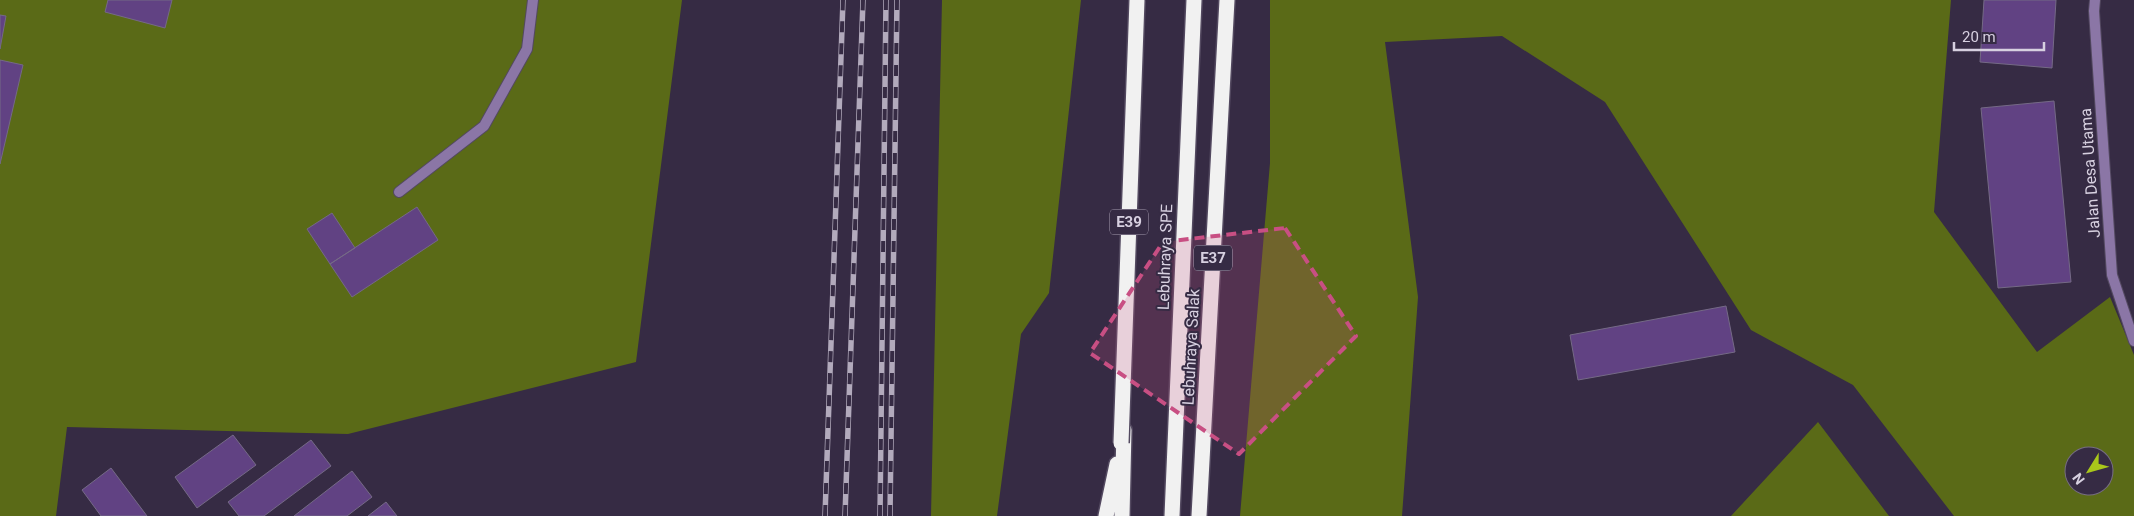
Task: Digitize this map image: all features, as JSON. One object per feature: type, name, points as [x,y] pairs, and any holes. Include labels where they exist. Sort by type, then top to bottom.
[{"type":"highway","name":"E39","points":[[1118,516],[1137,0]]},
{"type":"highway","points":[[1122,516],[1137,0]]},
{"type":"highway","name":"Lebuhraya SPE","points":[[1172,516],[1194,0]]},
{"type":"highway","name":"Lebuhraya Salak","points":[[1199,516],[1226,0]]},
{"type":"highway","points":[[1106,516],[1121,443]]},
{"type":"street","points":[[399,192],[484,126],[527,49],[533,0]]},
{"type":"street","name":"Jalan Desa Utama","points":[[2095,0],[2094,11],[2112,275],[2134,341]]},
{"type":"highlighted area","points":[[1285,228],[1356,336],[1239,454],[1090,353],[1163,242]]},
{"type":"green space","points":[[0,0],[682,0],[636,362],[348,434],[67,427],[56,516],[0,516]]},
{"type":"green space","points":[[942,0],[1081,0],[1049,293],[1021,334],[997,516],[931,516]]},
{"type":"green space","points":[[1270,0],[1951,0],[1934,212],[2037,352],[2110,297],[2134,355],[2134,516],[1954,516],[1853,385],[1751,330],[1605,102],[1502,36],[1385,42],[1418,297],[1402,516],[1240,516],[1270,163]]},
{"type":"green space","points":[[1818,422],[1889,516],[1731,516]]},
{"type":"building","points":[[108,0],[172,0],[165,28],[105,12]]},
{"type":"building","points":[[1984,0],[2056,0],[2052,68],[1980,62]]},
{"type":"building","points":[[0,15],[6,16],[0,49]]},
{"type":"building","points":[[0,60],[23,65],[0,164]]},
{"type":"building","points":[[2054,101],[2071,282],[1998,288],[1981,108]]},
{"type":"building","points":[[417,207],[438,240],[352,297],[330,264]]},
{"type":"building","points":[[332,213],[355,248],[330,264],[307,229]]},
{"type":"building","points":[[1726,306],[1735,352],[1578,380],[1570,335]]},
{"type":"building","points":[[233,435],[256,465],[197,508],[175,477]]},
{"type":"building","points":[[311,440],[331,466],[264,516],[239,516],[228,502]]},
{"type":"building","points":[[111,468],[147,516],[101,516],[82,490]]},
{"type":"building","points":[[352,471],[372,497],[347,516],[294,516]]},
{"type":"building","points":[[386,502],[397,516],[368,516]]},
{"type":"railway","points":[[825,516],[843,0]]},
{"type":"railway","points":[[845,516],[863,0]]},
{"type":"railway","points":[[880,516],[886,0]]},
{"type":"railway","points":[[890,516],[897,0]]}]
